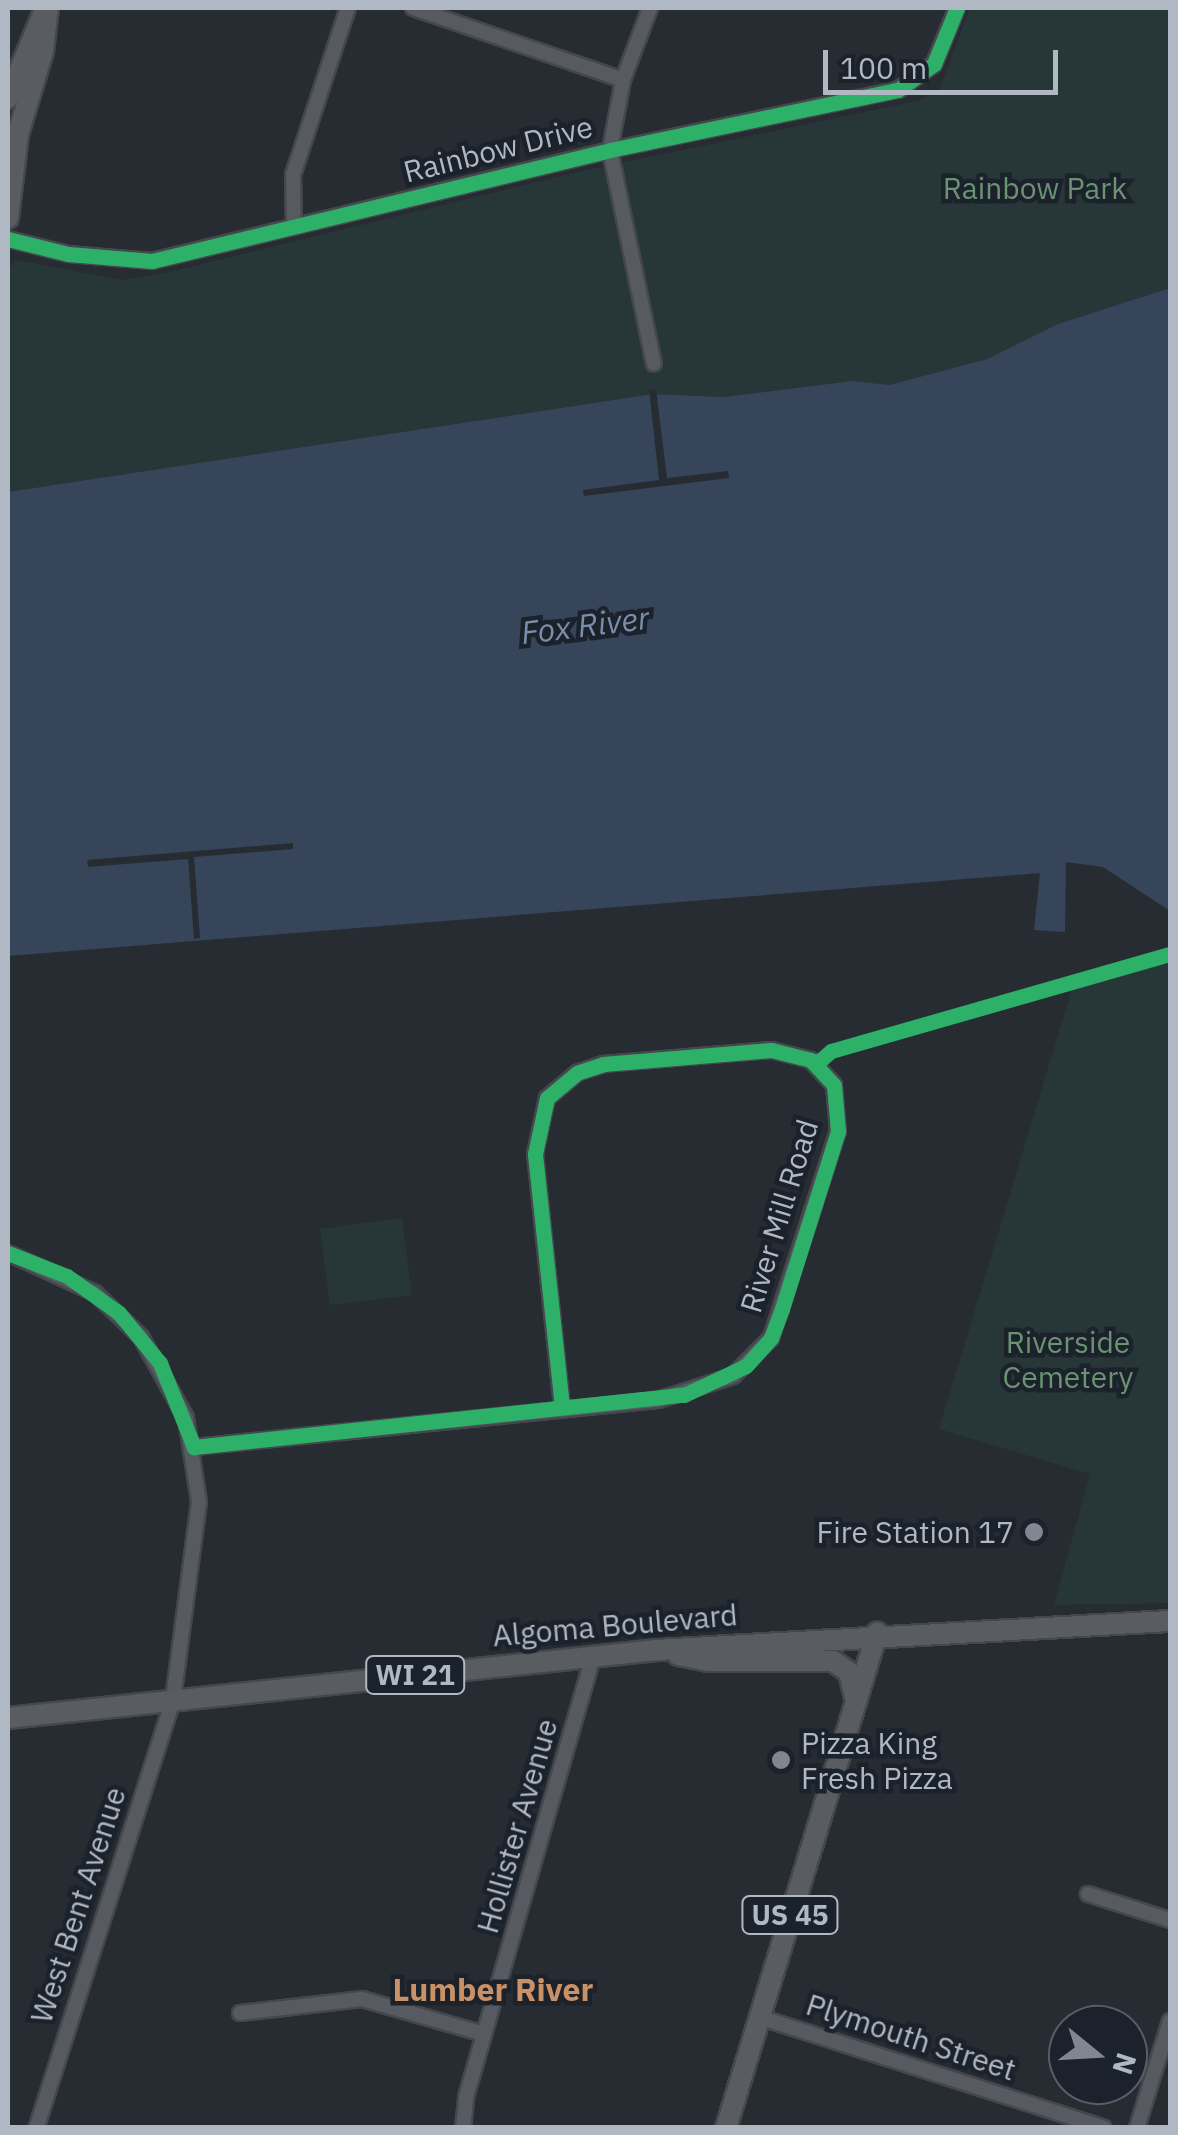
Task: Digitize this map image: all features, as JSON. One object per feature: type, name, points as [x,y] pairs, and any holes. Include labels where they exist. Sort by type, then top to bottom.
[{"type":"main road","points":[[8,98],[47,8]]},
{"type":"main road","points":[[8,218],[18,134],[43,51],[47,8]]},
{"type":"main road","name":"Algoma Boulevard","points":[[8,1718],[656,1650],[876,1634],[1170,1622]]},
{"type":"main road","name":"US 45","points":[[726,2128],[876,1634]]},
{"type":"main road","points":[[656,1650],[708,1661],[833,1661],[848,1672],[856,1703]]},
{"type":"street","points":[[294,227],[292,175],[348,8]]},
{"type":"street","points":[[412,8],[622,80]]},
{"type":"street","points":[[650,8],[622,80],[610,150],[654,364]]},
{"type":"street","name":"Rainbow Drive","points":[[8,239],[68,254],[152,260],[610,150],[898,90],[934,64],[956,8]]},
{"type":"street","name":"River Mill Road","points":[[194,1447],[562,1406],[706,1389],[733,1376],[764,1348],[838,1131],[839,1100],[816,1064],[772,1050],[604,1064],[577,1072],[547,1098],[535,1154],[562,1406]]},
{"type":"street","name":"West Bent Avenue","points":[[8,1253],[67,1276],[119,1313],[160,1363],[194,1447],[199,1502],[172,1700],[36,2128]]},
{"type":"street","name":"Hollister Avenue","points":[[463,2128],[484,2034],[593,1656]]},
{"type":"street","points":[[1088,1894],[1170,1920]]},
{"type":"street","points":[[240,2013],[362,1999],[484,2034]]},
{"type":"street","name":"Plymouth Street","points":[[759,2017],[1104,2128]]},
{"type":"street","points":[[1137,2128],[1170,2021]]},
{"type":"green space","name":"Rainbow Park","points":[[970,8],[1170,8],[1170,288],[1058,324],[987,359],[888,385],[851,381],[725,397],[653,394],[8,492],[8,270],[16,260],[122,280],[165,273],[582,171],[917,101],[938,93]]},
{"type":"green space","name":"Riverside Cemetery","points":[[1170,958],[1170,1603],[1054,1605],[1090,1474],[939,1429],[1075,979]]},
{"type":"green space","points":[[402,1218],[412,1295],[330,1305],[320,1229]]},
{"type":"water","name":"Fox River","points":[[1170,288],[1170,911],[1103,867],[1066,862],[1065,932],[1034,930],[1040,873],[8,956],[8,492],[653,394],[725,397],[852,381],[889,385],[987,359],[1058,324]]},
{"type":"pier","points":[[649,389],[656,389],[667,478],[728,471],[729,478],[584,496],[583,490],[659,480]]},
{"type":"pier","points":[[293,843],[293,849],[194,857],[200,938],[194,939],[188,859],[88,867],[87,860]]},
{"type":"cycle path","points":[[8,239],[68,254],[152,261],[610,150],[898,90],[934,64],[957,8]]},
{"type":"cycle path","points":[[816,1064],[831,1051],[1170,954]]},
{"type":"cycle path","points":[[8,1253],[67,1276],[119,1313],[160,1363],[194,1447],[684,1395],[746,1366],[771,1338],[782,1309],[838,1131],[834,1085],[811,1060],[771,1050],[604,1064],[577,1073],[547,1098],[535,1154],[562,1407]]},
{"type":"place","name":"Fire Station 17","points":[[1034,1532]]},
{"type":"place","name":"Pizza King Fresh Pizza","points":[[781,1760]]},
{"type":"district","name":"Lumber River","points":[[493,1989]]}]
